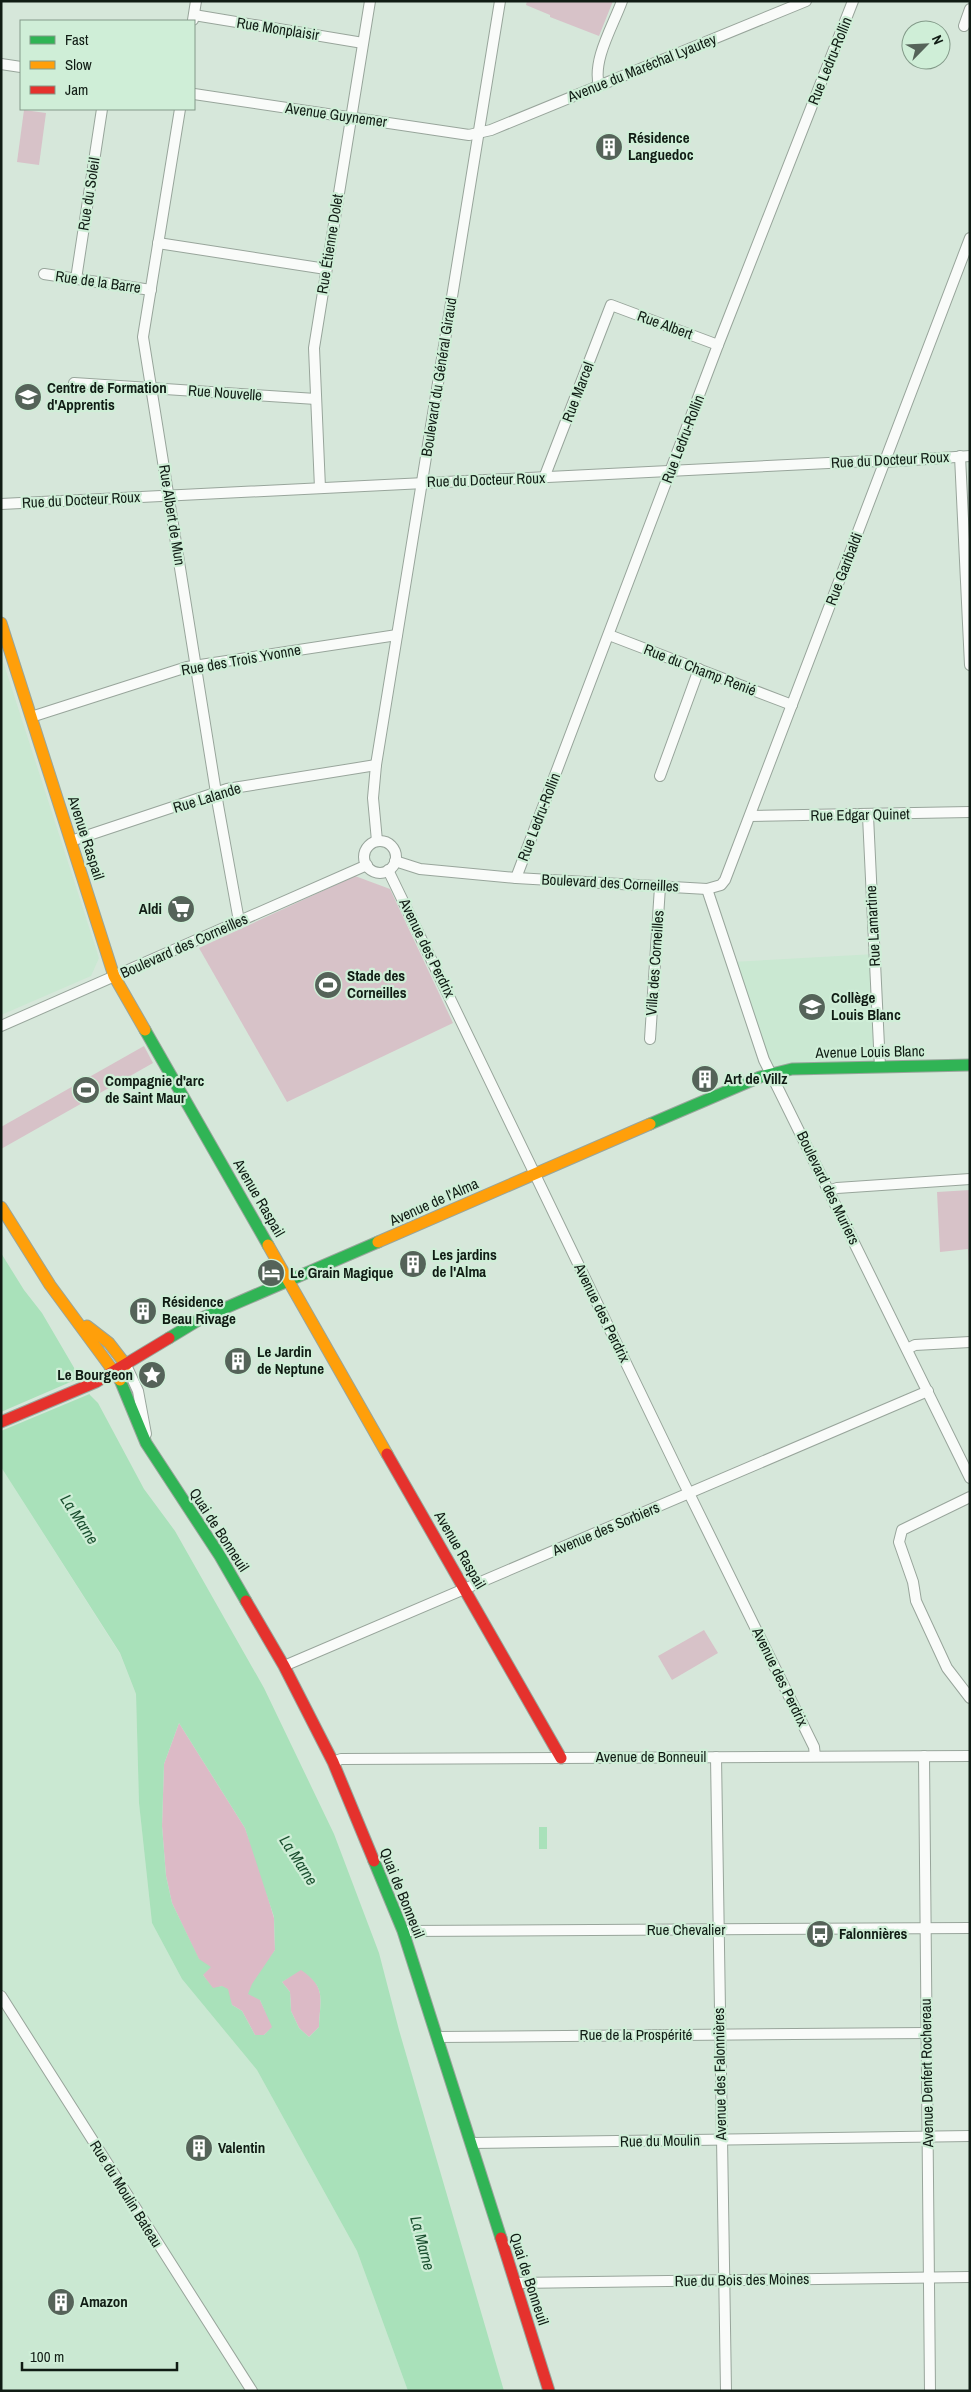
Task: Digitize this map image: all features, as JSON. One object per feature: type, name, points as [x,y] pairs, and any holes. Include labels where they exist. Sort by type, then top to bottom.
[{"type":"street","points":[[194,18],[196,1]]},
{"type":"street","name":"Rue Étienne Dolet","points":[[320,488],[314,348],[370,1]]},
{"type":"street","name":"Boulevard du Général Giraud","points":[[377,841],[373,798],[376,765],[500,1]]},
{"type":"street","points":[[599,86],[596,76],[599,61],[622,1]]},
{"type":"street","name":"Avenue du Maréchal Lyautey","points":[[478,133],[492,130],[806,1]]},
{"type":"street","name":"Rue Ledru-Rollin","points":[[516,878],[718,345],[853,1]]},
{"type":"street","points":[[964,26],[970,9]]},
{"type":"street","name":"Rue Monplaisir","points":[[194,18],[363,43]]},
{"type":"street","points":[[1,64],[20,67]]},
{"type":"street","name":"Avenue Guynemer","points":[[195,94],[469,135],[478,133]]},
{"type":"street","name":"Rue du Soleil","points":[[76,279],[102,110]]},
{"type":"street","name":"Rue Albert de Mun","points":[[180,110],[144,337],[239,921]]},
{"type":"street","name":"Rue Garibaldi","points":[[707,889],[722,885],[725,880],[970,238]]},
{"type":"street","points":[[158,243],[326,270]]},
{"type":"street","name":"Rue de la Barre","points":[[44,274],[151,290]]},
{"type":"street","name":"Rue Albert","points":[[611,305],[718,345]]},
{"type":"street","name":"Rue Marcel","points":[[544,478],[611,305]]},
{"type":"street","name":"Rue Nouvelle","points":[[74,383],[316,399]]},
{"type":"street","points":[[965,456],[970,665]]},
{"type":"street","name":"Rue du Docteur Roux","points":[[1,504],[423,482],[544,478],[869,461],[884,462],[965,456]]},
{"type":"street","name":"Avenue Raspail","points":[[2,627],[114,976],[562,1758]]},
{"type":"street","name":"Rue des Trois Yvonne","points":[[31,717],[197,666],[397,635]]},
{"type":"street","name":"Rue du Champ Renié","points":[[609,635],[792,705]]},
{"type":"street","points":[[660,776],[699,669]]},
{"type":"street","name":"Rue Lalande","points":[[71,841],[217,793],[227,788],[376,765]]},
{"type":"street","name":"Rue Edgar Quinet","points":[[750,816],[868,816],[970,812]]},
{"type":"street","name":"Rue Lamartine","points":[[868,816],[880,1067]]},
{"type":"street","points":[[377,841],[388,843],[392,846],[396,856],[395,861],[388,870],[379,872],[367,865],[365,860],[366,850],[377,841]]},
{"type":"street","name":"Boulevard des Corneilles","points":[[395,861],[420,869],[516,878],[707,889]]},
{"type":"street","name":"Boulevard des Corneilles","points":[[1,1026],[367,865]]},
{"type":"street","name":"Avenue des Perdrix","points":[[388,870],[814,1747],[815,1756]]},
{"type":"street","name":"Villa des Corneilles","points":[[650,1039],[660,886]]},
{"type":"street","name":"Boulevard des Muriers","points":[[707,889],[764,1060],[970,1478]]},
{"type":"street","name":"Avenue Louis Blanc","points":[[771,1073],[800,1069],[970,1065]]},
{"type":"street","name":"Avenue de l'Alma","points":[[1,1422],[96,1382],[202,1318],[771,1073]]},
{"type":"street","points":[[829,1191],[837,1188],[970,1179]]},
{"type":"street","name":"Quai de Bonneuil","points":[[1,1208],[50,1285],[121,1368],[138,1426],[146,1443],[166,1477],[220,1556],[284,1666],[333,1762],[403,1931],[549,2391]]},
{"type":"street","points":[[907,1349],[915,1345],[970,1342]]},
{"type":"street","name":"Avenue des Sorbiers","points":[[284,1666],[928,1392]]},
{"type":"street","points":[[970,1497],[902,1530],[899,1542],[913,1582],[916,1601],[947,1668],[970,1698]]},
{"type":"street","name":"Avenue Denfert Rochereau","points":[[924,1756],[930,2391]]},
{"type":"street","name":"Avenue de Bonneuil","points":[[333,1762],[341,1759],[970,1756]]},
{"type":"street","name":"Avenue des Falonnières","points":[[716,1757],[726,2391]]},
{"type":"street","name":"Rue Chevalier","points":[[403,1931],[970,1928]]},
{"type":"street","name":"Rue du Moulin Bateau","points":[[1,1996],[252,2391]]},
{"type":"street","name":"Rue de la Prospérité","points":[[437,2037],[926,2033]]},
{"type":"street","name":"Rue du Moulin","points":[[471,2143],[970,2136]]},
{"type":"street","name":"Rue du Bois des Moines","points":[[515,2283],[970,2277]]},
{"type":"shaded area","points":[[527,1],[613,1],[599,36],[550,17],[550,15],[526,5]]},
{"type":"shaded area","points":[[24,110],[46,113],[39,165],[17,162]]},
{"type":"shaded area","points":[[1,655],[99,958],[91,976],[1,1015]]},
{"type":"shaded area","name":"Stade des Corneilles","points":[[355,876],[390,889],[453,1023],[287,1102],[199,948]]},
{"type":"shaded area","name":"Collège Louis Blanc","points":[[875,954],[880,1067],[771,1073],[731,962]]},
{"type":"shaded area","name":"Compagnie d'arc de Saint Maur","points":[[144,1046],[153,1063],[1,1149],[1,1127]]},
{"type":"shaded area","points":[[970,1190],[970,1280],[968,1249],[940,1252],[937,1192]]},
{"type":"shaded area","points":[[1,1467],[120,1654],[136,1694],[139,1803],[152,1923],[182,1979],[257,2070],[357,2251],[408,2391],[1,2391]]},
{"type":"shaded area","points":[[704,1630],[718,1653],[672,1680],[658,1656]]},
{"type":"shaded area","points":[[179,1723],[245,1828],[274,1918],[275,1950],[265,1967],[260,2000],[273,2027],[264,2035],[255,2035],[242,2011],[232,2005],[222,1986],[213,1989],[203,1975],[199,1960],[172,1903],[166,1876],[162,1826],[164,1764]]},
{"type":"shaded area","points":[[301,1969],[315,1982],[321,2001],[319,2027],[309,2037],[299,2028],[291,2011],[290,1992],[282,1982]]},
{"type":"water","name":"La Marne","points":[[1,1253],[24,1290],[42,1313],[90,1395],[98,1403],[144,1489],[175,1531],[264,1688],[334,1834],[379,1953],[399,2030],[504,2391],[408,2391],[357,2251],[257,2070],[182,1979],[152,1923],[139,1803],[136,1694],[120,1653],[1,1467]],"holes":[[[179,1723],[245,1828],[274,1917],[275,1950],[252,1984],[248,1994],[260,2000],[272,2027],[264,2035],[255,2035],[242,2011],[232,2005],[228,1989],[222,1986],[213,1988],[203,1975],[211,1967],[199,1959],[172,1903],[166,1876],[162,1826],[164,1764]],[[301,1970],[315,1982],[321,2001],[319,2027],[309,2037],[299,2028],[291,2011],[290,1992],[282,1982]]]},
{"type":"water","points":[[539,1827],[547,1827],[547,1849],[539,1849]]},
{"type":"pier","points":[[82,1377],[92,1393],[1,1431],[1,1412]]},
{"type":"traffic: fast","points":[[145,1030],[268,1245]]},
{"type":"traffic: fast","points":[[650,1124],[760,1077],[792,1069],[970,1065]]},
{"type":"traffic: fast","points":[[169,1338],[202,1318],[378,1242]]},
{"type":"traffic: fast","points":[[120,1380],[146,1443],[220,1556],[246,1601]]},
{"type":"traffic: fast","points":[[374,1861],[403,1931],[501,2238]]},
{"type":"traffic: slow","points":[[1,623],[114,976],[145,1030]]},
{"type":"traffic: slow","points":[[378,1242],[650,1124]]},
{"type":"traffic: slow","points":[[1,1207],[50,1285],[120,1380]]},
{"type":"traffic: slow","points":[[268,1245],[387,1454]]},
{"type":"traffic: slow","points":[[87,1326],[109,1343],[126,1365]]},
{"type":"traffic: jam","points":[[1,1422],[96,1382],[169,1338]]},
{"type":"traffic: jam","points":[[387,1454],[561,1758]]},
{"type":"traffic: jam","points":[[246,1601],[284,1666],[333,1762],[374,1861]]},
{"type":"traffic: jam","points":[[501,2238],[549,2391]]},
{"type":"place","name":"Résidence Languedoc","points":[[609,147]]},
{"type":"place","name":"Centre de Formation d'Apprentis","points":[[28,397]]},
{"type":"place","name":"Aldi","points":[[181,909]]},
{"type":"place","name":"Stade des Corneilles","points":[[328,985]]},
{"type":"place","name":"Collège Louis Blanc","points":[[812,1007]]},
{"type":"place","name":"Art de Villz","points":[[705,1079]]},
{"type":"place","name":"Compagnie d'arc de Saint Maur","points":[[86,1090]]},
{"type":"place","name":"Les jardins de l'Alma","points":[[413,1264]]},
{"type":"place","name":"Le Grain Magique","points":[[271,1273]]},
{"type":"place","name":"Résidence Beau Rivage","points":[[143,1311]]},
{"type":"place","name":"Le Jardin de Neptune","points":[[238,1361]]},
{"type":"place","name":"Le Bourgeon","points":[[152,1375]]},
{"type":"place","name":"Falonnières","points":[[820,1934]]},
{"type":"place","name":"Valentin","points":[[199,2148]]},
{"type":"place","name":"Amazon","points":[[61,2302]]}]
